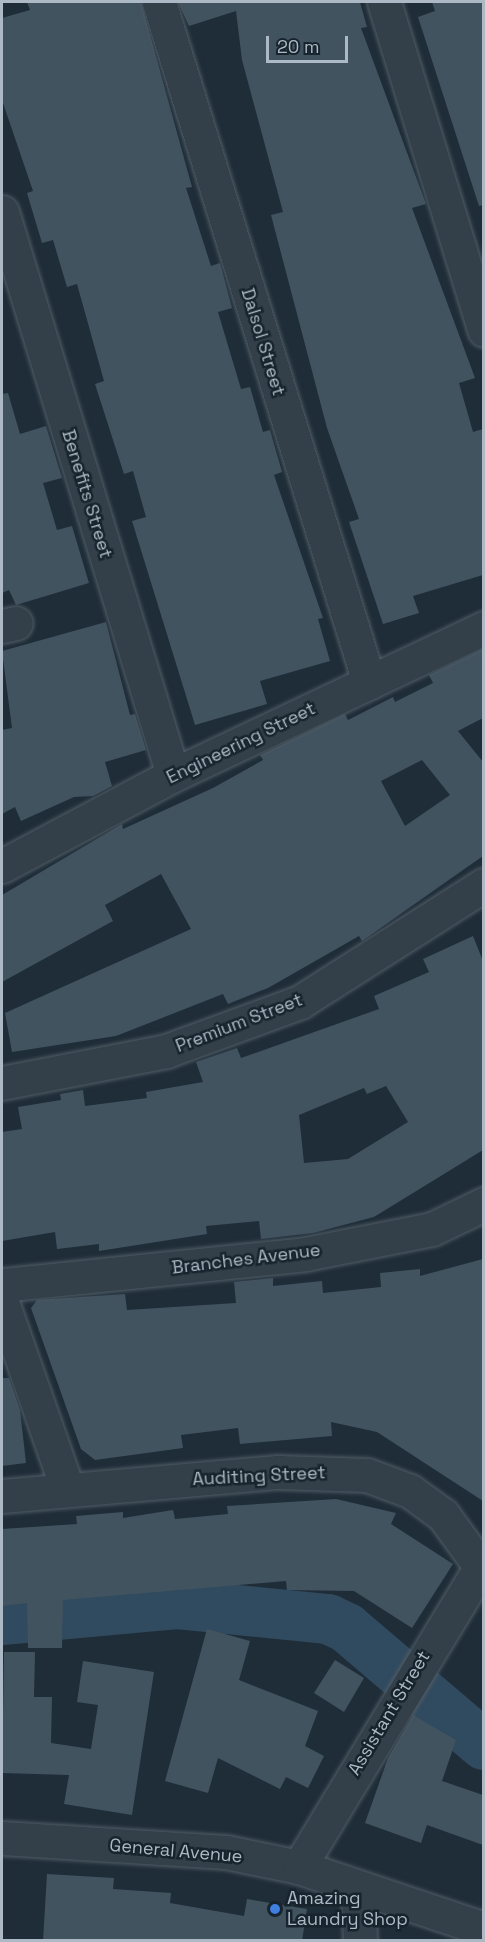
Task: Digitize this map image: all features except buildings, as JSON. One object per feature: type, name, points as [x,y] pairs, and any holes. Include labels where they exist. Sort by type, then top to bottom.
[{"type":"street","name":"Dalsol Street","points":[[159,2],[369,682]]},
{"type":"street","points":[[384,2],[483,330]]},
{"type":"street","name":"Benefits Street","points":[[2,212],[173,776]]},
{"type":"street","name":"Engineering Street","points":[[2,866],[173,776],[483,628]]},
{"type":"street","name":"Premium Street","points":[[2,1083],[166,1051],[300,1002],[483,885]]},
{"type":"street","name":"Branches Avenue","points":[[2,1285],[305,1254],[432,1229],[483,1204]]},
{"type":"street","points":[[2,1302],[68,1490]]},
{"type":"street","name":"Auditing Street","points":[[2,1496],[278,1472],[367,1475],[410,1491],[443,1515],[482,1564]]},
{"type":"street","name":"Assistant Street","points":[[299,1867],[386,1716],[482,1564]]},
{"type":"street","name":"General Avenue","points":[[2,1838],[226,1852],[299,1867],[358,1891],[483,1929]]},
{"type":"street","points":[[358,1891],[360,1941]]},
{"type":"waterway","points":[[2,1620],[177,1604],[328,1619],[347,1628],[484,1745]]},
{"type":"place","name":"Amazing Laundry Shop","points":[[275,1909]]}]
